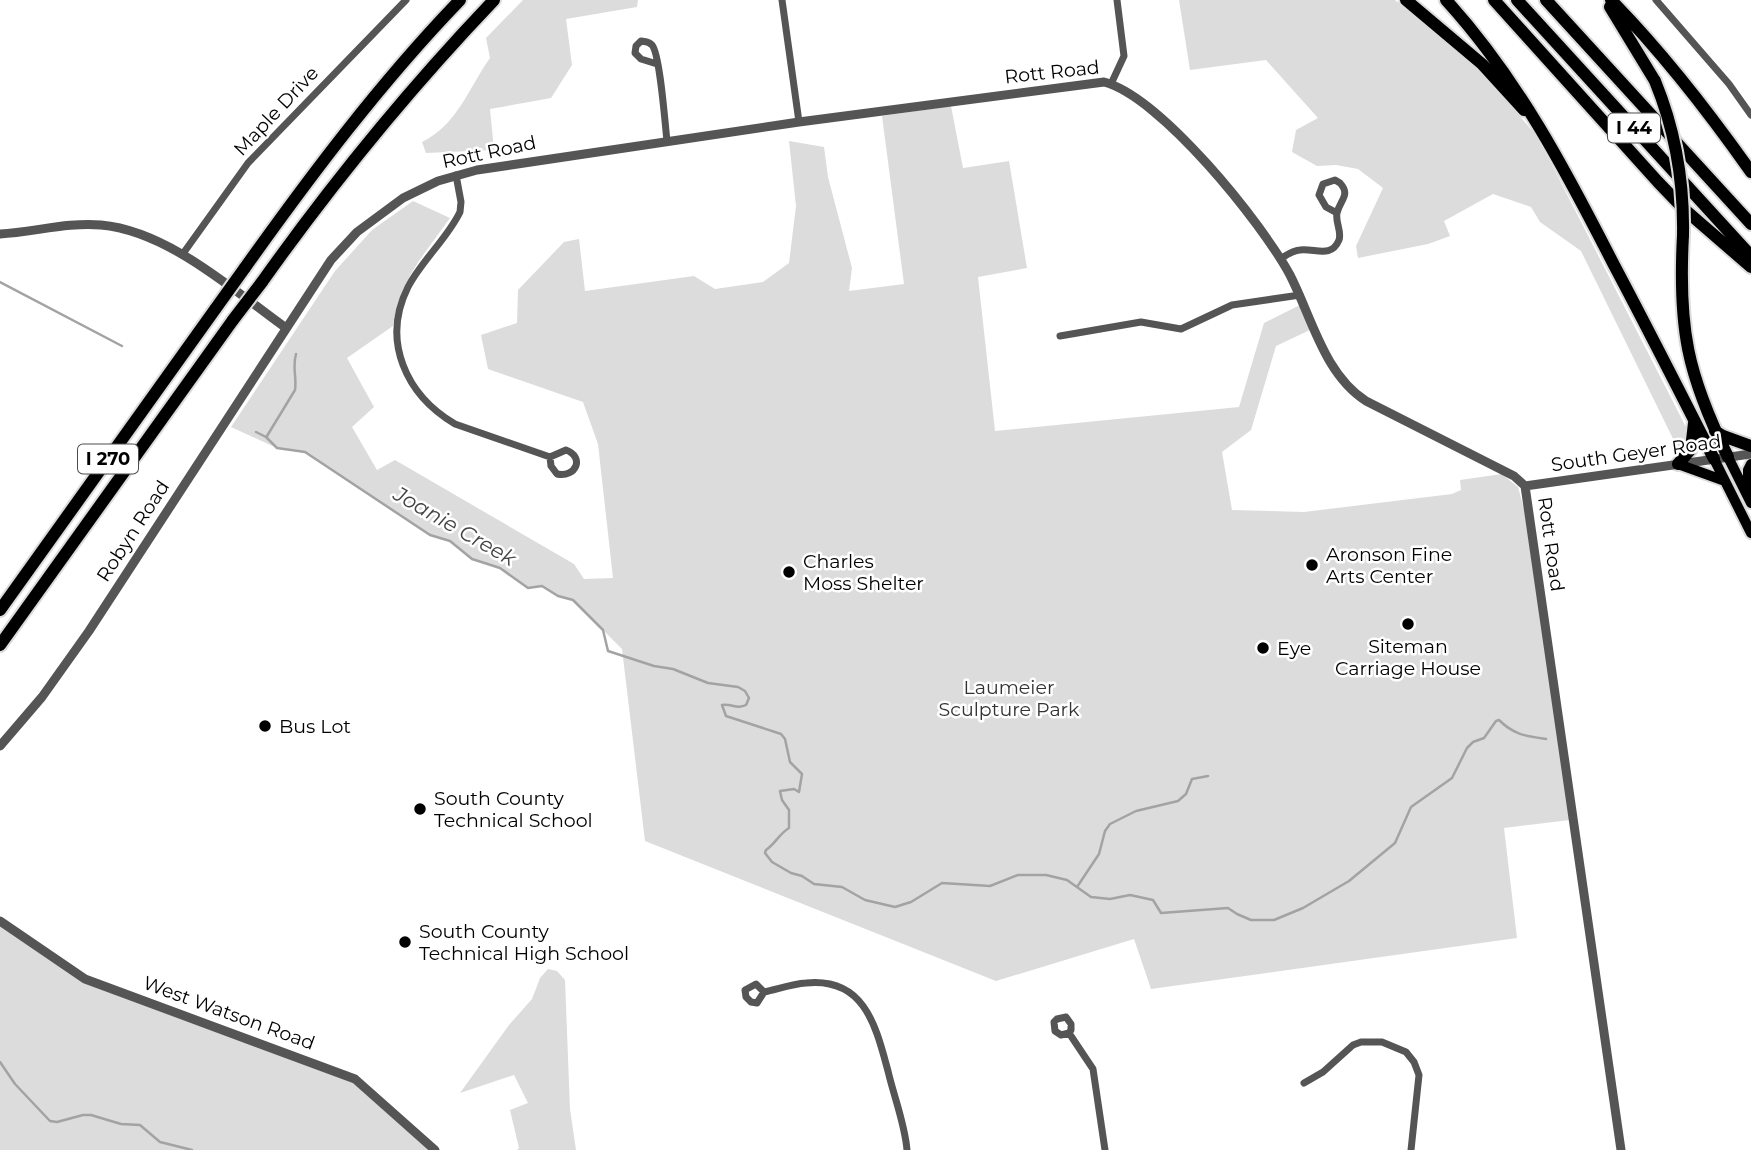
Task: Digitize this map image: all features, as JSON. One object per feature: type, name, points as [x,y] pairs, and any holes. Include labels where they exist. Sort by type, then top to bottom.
[{"type":"highway","name":"I 270","points":[[0,610],[345,132],[460,0]]},
{"type":"highway","name":"I 270","points":[[0,645],[341,173],[411,90],[494,0]]},
{"type":"highway","points":[[1406,0],[1482,64],[1538,125]]},
{"type":"highway","points":[[1446,0],[1504,72],[1538,125],[1580,198],[1714,459]]},
{"type":"highway","points":[[1494,0],[1658,182],[1684,209],[1751,267]]},
{"type":"highway","name":"I 44","points":[[1517,0],[1751,256]]},
{"type":"highway","name":"I 44","points":[[1546,0],[1751,223]]},
{"type":"highway","points":[[1609,0],[1655,81],[1672,128],[1682,181],[1681,289],[1685,344],[1700,396],[1728,457]]},
{"type":"highway","points":[[1609,0],[1649,40],[1690,89],[1751,172]]},
{"type":"highway","points":[[1678,464],[1691,449],[1694,437],[1693,419]]},
{"type":"highway","points":[[1715,430],[1723,436],[1751,446]]},
{"type":"main road","points":[[1728,457],[1749,499]]},
{"type":"main road","points":[[1714,459],[1751,533]]},
{"type":"main road","points":[[1678,464],[1725,481]]},
{"type":"main road","points":[[1749,499],[1747,477],[1751,464]]},
{"type":"street","name":"Maple Drive","points":[[182,255],[248,163],[406,0]]},
{"type":"street","points":[[782,0],[799,122]]},
{"type":"street","points":[[1111,84],[1124,56],[1117,0]]},
{"type":"street","points":[[1656,0],[1730,84],[1751,115]]},
{"type":"street","points":[[657,64],[667,141]]},
{"type":"street","name":"Rott Road","points":[[286,328],[331,260],[357,232],[403,198],[456,175],[559,156],[1093,82],[1111,84],[1129,94],[1179,133],[1242,207],[1280,259],[1300,295],[1331,363],[1339,377],[1354,393],[1514,476],[1525,486],[1621,1150]]},
{"type":"street","points":[[456,175],[460,212],[408,288],[399,314],[398,337],[402,364],[413,387],[442,416],[455,424],[550,457]]},
{"type":"street","points":[[1280,259],[1303,249],[1319,253],[1329,251],[1338,243],[1340,234],[1337,214],[1345,192],[1340,183],[1329,180],[1323,184],[1319,195],[1326,206],[1337,214]]},
{"type":"street","points":[[0,234],[103,225],[150,237],[182,255],[286,328]]},
{"type":"street","points":[[1060,336],[1141,323],[1181,329],[1231,304],[1300,295]]},
{"type":"street","name":"Robyn Road","points":[[0,746],[42,697],[89,631],[286,328]]},
{"type":"street","name":"South Geyer Road","points":[[1525,486],[1751,454]]},
{"type":"street","name":"West Watson Road","points":[[0,921],[85,979],[355,1079],[435,1150]]},
{"type":"street","points":[[764,992],[816,983],[841,988],[857,997],[876,1029],[907,1150]]},
{"type":"street","points":[[1069,1033],[1093,1069],[1105,1150]]},
{"type":"street","points":[[1304,1083],[1323,1072],[1353,1045],[1362,1042],[1382,1042],[1406,1052],[1419,1075],[1411,1150]]},
{"type":"green space","points":[[523,0],[638,0],[637,7],[566,19],[572,65],[551,98],[490,109],[494,150],[426,153],[422,142],[454,116],[490,58],[486,38]]},
{"type":"green space","points":[[1179,0],[1395,0],[1483,73],[1535,134],[1554,169],[1689,433],[1689,441],[1681,455],[1581,251],[1540,222],[1531,207],[1493,194],[1444,221],[1450,236],[1428,244],[1358,258],[1356,246],[1383,188],[1358,169],[1336,165],[1317,166],[1292,152],[1296,130],[1318,118],[1266,60],[1190,70]]},
{"type":"green space","name":"Laumeier Sculpture Park","points":[[951,106],[963,168],[1009,161],[1027,268],[978,277],[995,431],[1239,407],[1264,323],[1300,305],[1312,329],[1276,346],[1251,430],[1222,452],[1232,510],[1304,512],[1452,494],[1461,490],[1460,480],[1502,474],[1518,487],[1524,509],[1570,820],[1504,828],[1517,938],[1151,989],[1134,939],[996,981],[645,841],[622,649],[573,600],[558,596],[542,586],[528,588],[500,568],[472,559],[450,541],[430,535],[305,452],[277,448],[231,427],[335,271],[372,230],[413,201],[450,218],[407,281],[396,309],[393,326],[347,358],[374,407],[352,427],[377,470],[395,460],[574,564],[584,579],[613,578],[598,444],[583,402],[488,369],[481,335],[517,323],[518,290],[564,242],[579,239],[585,291],[694,276],[715,289],[763,282],[789,263],[796,206],[789,141],[824,147],[828,177],[852,268],[849,291],[904,284],[882,116]]},
{"type":"green space","points":[[0,921],[85,979],[347,1075],[435,1150],[0,1150]]},
{"type":"green space","points":[[548,969],[557,971],[565,980],[570,1109],[576,1150],[517,1150],[519,1148],[510,1110],[528,1103],[514,1075],[460,1093],[509,1025],[532,999],[540,978]]},
{"type":"waterway","points":[[0,282],[122,346]]},
{"type":"waterway","points":[[267,436],[295,390],[296,354]]},
{"type":"waterway","name":"Joanie Creek","points":[[256,432],[277,448],[305,452],[430,535],[450,541],[472,559],[500,568],[528,588],[542,586],[558,596],[573,600],[603,630],[608,651],[654,666],[673,669],[708,683],[738,687],[745,691],[749,698],[746,705],[722,705],[726,716],[781,734],[785,739],[790,762],[802,774],[799,792],[794,789],[780,791],[789,810],[789,828],[765,853],[772,862],[814,884],[842,887],[865,900],[895,907],[911,902],[942,883],[990,886],[1018,875],[1046,875],[1067,880],[1091,897],[1110,899],[1130,895],[1153,900],[1161,913],[1228,908],[1251,920],[1274,920],[1303,908],[1349,881],[1395,843],[1411,807],[1452,778],[1467,748],[1473,742],[1484,738],[1496,721],[1499,720],[1521,734],[1546,739]]},
{"type":"waterway","points":[[1077,887],[1099,854],[1105,831],[1110,824],[1136,811],[1178,801],[1186,794],[1192,779],[1208,776]]},
{"type":"waterway","points":[[0,1062],[15,1084],[50,1121],[91,1115],[121,1124],[140,1125],[160,1142],[192,1150]]},
{"type":"place","name":"Aronson Fine Arts Center","points":[[1312,565]]},
{"type":"place","name":"Charles Moss Shelter","points":[[789,572]]},
{"type":"place","name":"Siteman Carriage House","points":[[1408,624]]},
{"type":"place","name":"Eye","points":[[1263,648]]},
{"type":"place","name":"Bus Lot","points":[[265,726]]},
{"type":"place","name":"South County Technical School","points":[[420,809]]},
{"type":"place","name":"South County Technical High School","points":[[405,942]]}]
